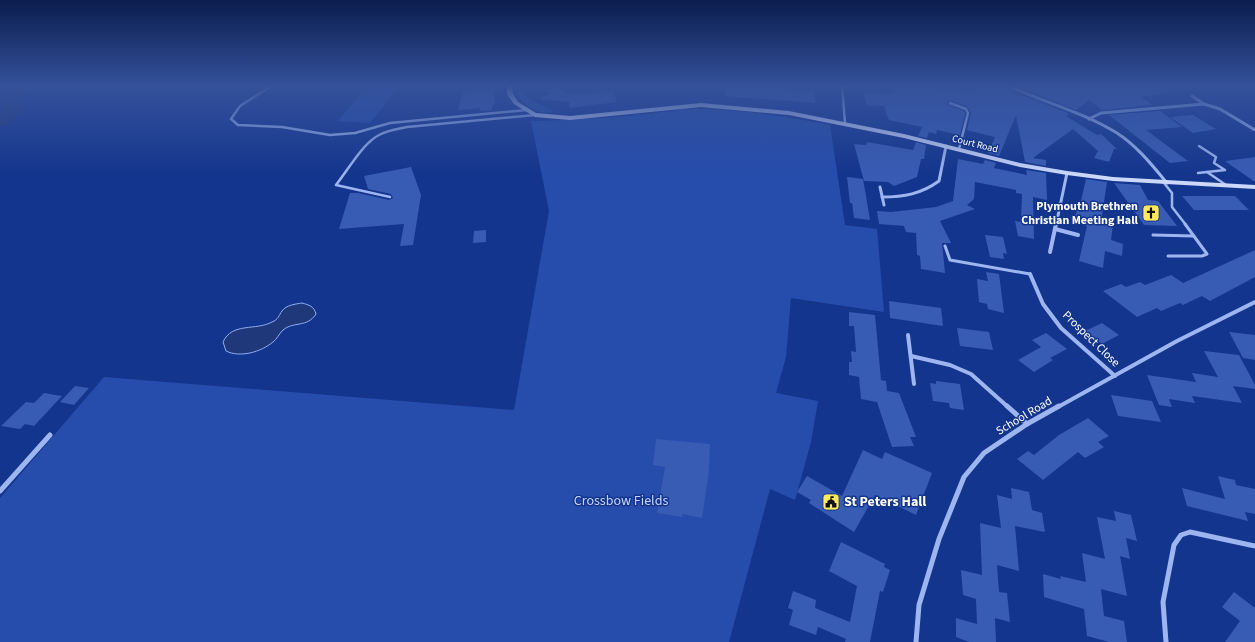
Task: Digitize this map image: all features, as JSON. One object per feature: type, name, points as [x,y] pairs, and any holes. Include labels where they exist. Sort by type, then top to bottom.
[{"type":"street","name":"Court Road","points":[[535,115],[570,118],[601,115]]},
{"type":"street","name":"Court Road","points":[[800,115],[845,123],[960,149],[1020,165],[1067,173],[1113,179],[1165,183],[1255,187]]},
{"type":"street","points":[[1079,115],[1117,133],[1138,149],[1165,183]]},
{"type":"street","points":[[1089,119],[1097,115]]},
{"type":"street","points":[[1230,115],[1255,130]]},
{"type":"street","points":[[882,197],[906,197],[925,191],[939,181],[946,146]]},
{"type":"street","points":[[1050,252],[1067,173]]},
{"type":"street","points":[[880,187],[884,205]]},
{"type":"street","points":[[1055,229],[1078,235]]},
{"type":"street","name":"Prospect Close","points":[[1030,274],[1043,304],[1061,328],[1115,376]]},
{"type":"street","name":"School Road","points":[[916,642],[920,605],[939,539],[964,477],[984,453],[1028,424],[1177,342],[1255,302]]},
{"type":"street","points":[[908,335],[914,384]]},
{"type":"street","points":[[911,356],[950,365],[971,374],[1028,424]]},
{"type":"street","points":[[0,491],[50,435]]},
{"type":"street","points":[[1166,642],[1163,602],[1174,544],[1181,535],[1190,532],[1255,546]]},
{"type":"lane","points":[[233,115],[231,118],[238,125],[282,127],[330,135],[355,133],[390,123],[469,115]]},
{"type":"lane","points":[[390,197],[376,192],[345,188],[336,185],[369,142],[379,135],[392,130],[407,127],[535,115]]},
{"type":"lane","points":[[844,115],[845,123]]},
{"type":"lane","points":[[960,149],[968,115]]},
{"type":"lane","points":[[1198,173],[1225,170],[1214,163],[1216,157],[1199,146]]},
{"type":"lane","points":[[1207,172],[1226,185]]},
{"type":"lane","points":[[1165,183],[1172,193],[1172,207],[1207,254],[1202,256],[1168,256]]},
{"type":"lane","points":[[1152,235],[1194,236]]},
{"type":"lane","points":[[945,246],[950,260],[1030,274]]},
{"type":"green space","points":[[343,115],[376,115],[370,123],[338,121]]},
{"type":"green space","name":"Crossbow Fields","points":[[637,115],[770,115],[830,125],[845,225],[877,229],[884,312],[791,298],[786,357],[776,393],[818,401],[811,442],[795,500],[770,489],[729,642],[0,642],[0,498],[104,377],[514,410],[549,211],[531,121],[608,118]]},
{"type":"shaded area","points":[[302,303],[311,306],[315,311],[316,314],[309,321],[287,327],[273,342],[263,349],[244,354],[226,351],[223,342],[232,332],[238,329],[266,325],[276,320],[286,307]]},
{"type":"building","points":[[887,115],[965,115],[960,135],[937,130],[936,134],[929,132],[927,138],[918,136],[922,127],[889,120]]},
{"type":"building","points":[[971,115],[1068,115],[1066,116],[1097,135],[1101,134],[1117,149],[1114,149],[1109,162],[1094,158],[1098,151],[1073,129],[1033,158],[1046,160],[1046,166],[1025,162],[1016,115],[999,156],[988,153],[995,137],[967,130]]},
{"type":"building","points":[[1109,115],[1165,115],[1182,127],[1146,130],[1188,161],[1170,163]]},
{"type":"building","points":[[1193,115],[1216,129],[1193,133],[1170,117]]},
{"type":"building","points":[[867,142],[913,150],[916,142],[926,145],[924,159],[921,159],[917,177],[894,186],[888,182],[864,181],[854,144],[866,145]]},
{"type":"building","points":[[1255,157],[1255,182],[1225,161],[1248,158]]},
{"type":"building","points":[[958,159],[983,164],[985,160],[996,163],[994,168],[1027,175],[1026,170],[1046,173],[1047,200],[1033,197],[1034,239],[1018,236],[1015,221],[1021,222],[1022,194],[1016,193],[1016,190],[975,182],[974,199],[967,205],[975,209],[940,221],[951,243],[942,243],[945,273],[921,269],[920,256],[917,255],[916,233],[906,232],[904,226],[879,224],[877,211],[891,212],[936,207],[953,201]]},
{"type":"building","points":[[411,167],[421,195],[413,245],[400,246],[404,224],[339,229],[350,193],[358,193],[389,200],[393,198],[391,194],[368,189],[364,176]]},
{"type":"building","points":[[847,177],[863,179],[870,220],[854,218],[852,203],[850,203]]},
{"type":"building","points":[[1086,179],[1107,182],[1101,222],[1113,225],[1111,240],[1123,244],[1122,256],[1105,251],[1103,268],[1079,261],[1087,226],[1082,224],[1082,221],[1075,219]]},
{"type":"building","name":"Plymouth Brethren Christian Meeting Hall","points":[[1114,183],[1140,185],[1148,200],[1158,201],[1177,226],[1144,225]]},
{"type":"building","points":[[1182,196],[1235,196],[1249,210],[1194,210]]},
{"type":"building","points":[[486,230],[486,242],[473,243],[474,231]]},
{"type":"building","points":[[985,235],[1003,237],[1007,254],[1003,253],[1004,259],[990,257]]},
{"type":"building","points":[[1255,250],[1255,277],[1210,301],[1202,296],[1183,305],[1180,303],[1161,311],[1157,308],[1137,317],[1103,291],[1121,284],[1126,287],[1140,282],[1145,285],[1171,275],[1183,283]]},
{"type":"building","points":[[986,272],[999,274],[1004,313],[988,309],[987,304],[979,302],[977,279],[988,281]]},
{"type":"building","points":[[889,301],[941,308],[943,326],[890,318]]},
{"type":"building","points":[[849,312],[875,315],[881,380],[886,381],[887,391],[899,393],[916,437],[910,437],[914,446],[892,447],[877,402],[861,399],[859,377],[849,375],[849,362],[852,362],[851,351],[856,352],[854,326],[849,326]]},
{"type":"building","points":[[1102,323],[1119,335],[1102,344],[1085,331]]},
{"type":"building","points":[[957,328],[989,332],[993,350],[960,346]]},
{"type":"building","points":[[1229,332],[1255,335],[1255,360],[1243,358]]},
{"type":"building","points":[[1046,333],[1067,349],[1050,358],[1053,360],[1034,372],[1018,360],[1041,347],[1032,340]]},
{"type":"building","points":[[1204,351],[1239,355],[1255,385],[1255,389],[1233,386],[1242,403],[1192,396],[1195,403],[1169,399],[1172,407],[1159,405],[1147,375],[1196,382],[1192,373],[1218,377]]},
{"type":"building","points":[[936,381],[960,384],[964,410],[950,408],[949,403],[933,401],[930,383],[936,384]]},
{"type":"building","points":[[75,386],[89,388],[74,405],[60,402]]},
{"type":"building","points":[[44,393],[62,396],[34,426],[25,424],[20,429],[1,426],[26,402],[34,403]]},
{"type":"building","points":[[1111,395],[1152,401],[1161,422],[1118,416]]},
{"type":"building","points":[[1088,418],[1109,436],[1098,442],[1104,447],[1085,458],[1078,452],[1043,480],[1017,459],[1028,451],[1034,455],[1059,435]]},
{"type":"building","points":[[656,439],[710,444],[709,471],[702,518],[682,514],[682,517],[657,513],[665,467],[653,465]]},
{"type":"building","points":[[863,450],[882,459],[885,452],[932,473],[916,515],[875,495],[854,532],[809,503],[811,500],[797,492],[807,476],[842,496]]},
{"type":"building","points":[[1218,476],[1235,480],[1236,485],[1255,489],[1255,514],[1245,512],[1248,521],[1187,506],[1182,488],[1225,499]]},
{"type":"building","points":[[1011,488],[1029,492],[1032,510],[1042,513],[1045,532],[1015,526],[1019,571],[997,565],[999,592],[1007,593],[1010,622],[995,618],[996,642],[969,642],[956,637],[956,618],[977,624],[976,599],[963,595],[961,570],[982,575],[980,523],[1001,528],[997,495],[1012,499]]},
{"type":"building","points":[[1114,511],[1131,515],[1137,541],[1126,538],[1130,559],[1120,556],[1127,596],[1101,589],[1104,616],[1124,621],[1127,642],[1109,642],[1087,636],[1084,609],[1044,597],[1043,574],[1061,579],[1060,576],[1086,582],[1082,553],[1105,559],[1097,517],[1116,521]]},
{"type":"building","points":[[841,542],[885,564],[884,567],[890,570],[883,592],[880,591],[870,642],[845,642],[846,639],[818,627],[816,635],[789,625],[793,610],[788,608],[793,591],[816,600],[815,608],[850,622],[857,586],[829,571]]},
{"type":"building","points":[[1234,592],[1255,608],[1255,642],[1225,642],[1240,621],[1222,607]]},
{"type":"waterway","points":[[0,121],[9,115]]},
{"type":"place","name":"Plymouth Brethren Christian Meeting Hall","points":[[1151,213]]},
{"type":"place","name":"St Peters Hall","points":[[831,502]]}]
